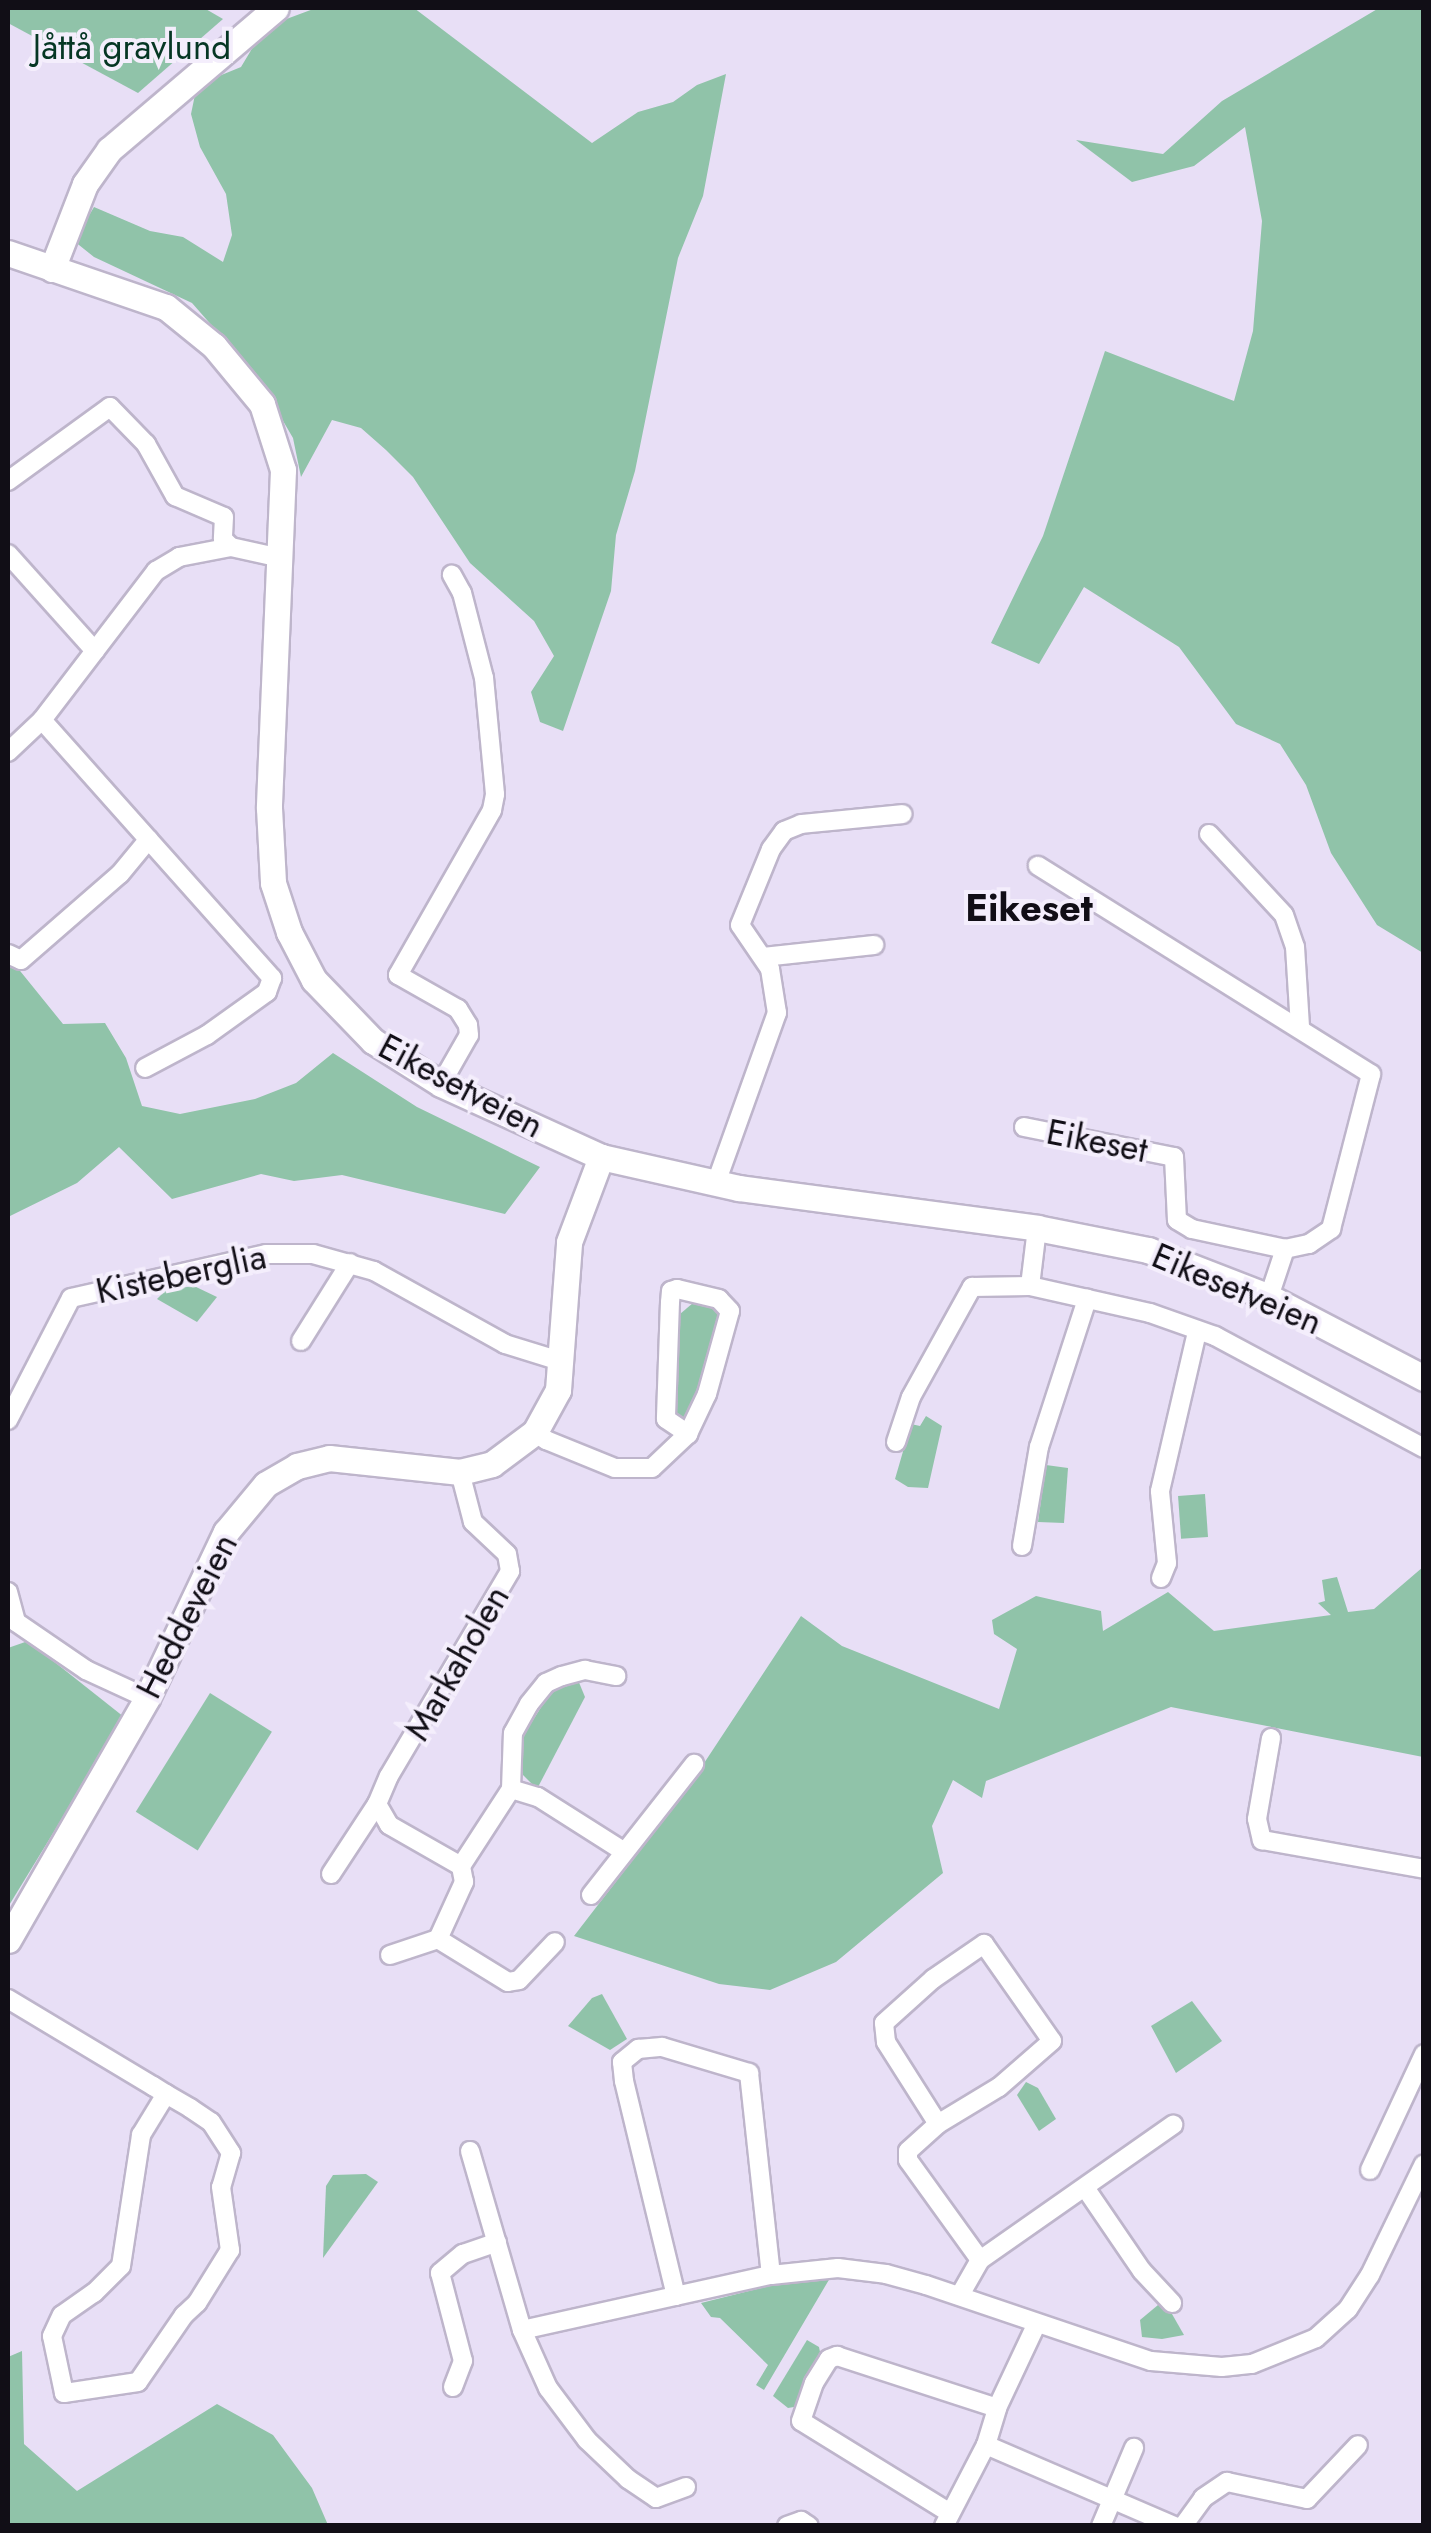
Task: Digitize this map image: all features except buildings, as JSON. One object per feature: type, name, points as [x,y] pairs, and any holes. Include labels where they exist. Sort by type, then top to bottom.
[{"type":"main road","points":[[52,268],[84,184],[109,150],[276,8]]},
{"type":"main road","name":"Eikesetveien","points":[[8,254],[166,307],[214,346],[262,404],[283,470],[270,856],[279,906],[300,957],[333,1003],[374,1041],[441,1084],[601,1157],[716,1184],[1037,1228],[1148,1250],[1269,1297],[1424,1378]]},
{"type":"main road","name":"Heddeveien","points":[[8,1940],[147,1698],[226,1532],[266,1484],[297,1466],[329,1458],[460,1472],[492,1464],[535,1432],[551,1409],[560,1360],[569,1242],[601,1157]]},
{"type":"street","points":[[8,481],[110,407],[146,444],[174,496],[224,517],[223,538],[231,546]]},
{"type":"street","points":[[8,752],[42,720],[156,571],[179,557],[231,546],[280,558]]},
{"type":"street","points":[[8,554],[95,651]]},
{"type":"street","points":[[441,1084],[469,1035],[468,1025],[458,1009],[398,975],[492,810],[495,794],[484,678],[462,593],[452,575]]},
{"type":"street","points":[[42,720],[269,971],[273,986],[176,1055],[145,1068]]},
{"type":"street","points":[[716,1184],[746,1088],[776,1013],[774,982],[740,925],[771,849],[784,831],[816,822],[903,814]]},
{"type":"street","points":[[1209,834],[1284,915],[1294,948],[1300,1027]]},
{"type":"street","points":[[8,954],[21,960],[120,874],[149,839]]},
{"type":"street","points":[[1038,866],[1370,1074],[1330,1229],[1309,1244],[1285,1250],[1269,1297]]},
{"type":"street","points":[[763,958],[874,945]]},
{"type":"street","name":"Eikeset","points":[[1024,1127],[1174,1157],[1176,1220],[1192,1229],[1285,1250]]},
{"type":"street","points":[[1030,1286],[1037,1228]]},
{"type":"street","name":"Kisteberglia","points":[[8,1420],[71,1298],[266,1254],[293,1252],[350,1262],[396,1281],[505,1344],[560,1360]]},
{"type":"street","points":[[301,1341],[350,1262]]},
{"type":"street","points":[[896,1442],[911,1396],[972,1287],[1030,1286],[1150,1313],[1235,1344],[1424,1448]]},
{"type":"street","points":[[535,1432],[615,1468],[652,1468],[688,1434],[707,1394],[730,1311],[718,1298],[677,1289],[671,1291],[670,1302],[666,1418],[688,1434]]},
{"type":"street","points":[[1022,1546],[1039,1447],[1087,1299]]},
{"type":"street","points":[[1162,1578],[1168,1563],[1160,1492],[1197,1332]]},
{"type":"street","name":"Markaholen","points":[[331,1874],[377,1804],[389,1776],[510,1571],[506,1554],[473,1522],[460,1472]]},
{"type":"street","points":[[8,1592],[16,1622],[86,1670],[147,1698]]},
{"type":"street","points":[[438,1940],[464,1882],[461,1866],[511,1789],[513,1733],[546,1682],[585,1670],[616,1676]]},
{"type":"street","points":[[1271,1738],[1257,1819],[1262,1840],[1424,1869]]},
{"type":"street","points":[[591,1895],[694,1764]]},
{"type":"street","points":[[511,1789],[538,1798],[623,1850]]},
{"type":"street","points":[[377,1804],[389,1825],[461,1866]]},
{"type":"street","points":[[390,1955],[438,1940],[508,1982],[519,1980],[555,1942]]},
{"type":"street","points":[[938,2124],[886,2042],[884,2023],[933,1979],[984,1944],[1052,2041],[999,2087],[938,2124],[908,2152],[908,2160],[980,2260]]},
{"type":"street","points":[[8,1998],[166,2094],[212,2122],[229,2144],[229,2166],[221,2187],[230,2250],[198,2303],[184,2315],[138,2382],[64,2393],[52,2336],[62,2315],[94,2293],[121,2266],[142,2135],[166,2094]]},
{"type":"street","points":[[676,2296],[624,2081],[622,2062],[638,2050],[662,2047],[749,2073],[770,2275]]},
{"type":"street","points":[[1370,2170],[1424,2054]]},
{"type":"street","points":[[960,2296],[980,2260],[1174,2125]]},
{"type":"street","points":[[470,2151],[522,2330],[548,2388],[608,2464],[656,2498],[686,2487]]},
{"type":"street","points":[[522,2330],[770,2275],[850,2270],[886,2274],[1036,2325],[1172,2364],[1222,2367],[1280,2356],[1316,2338],[1348,2309],[1370,2276],[1424,2164]]},
{"type":"street","points":[[1086,2189],[1142,2272],[1172,2304]]},
{"type":"street","points":[[453,2387],[463,2361],[440,2273],[463,2254],[497,2242]]},
{"type":"street","points":[[997,2408],[838,2356],[829,2359],[814,2383],[801,2422],[947,2519],[986,2446],[997,2408],[1036,2325]]},
{"type":"street","points":[[986,2446],[1113,2496],[1174,2526]]},
{"type":"street","points":[[1183,2526],[1202,2498],[1227,2482],[1307,2499],[1358,2446]]},
{"type":"street","points":[[1101,2526],[1134,2448]]},
{"type":"street","points":[[787,2526],[802,2521],[810,2526]]},
{"type":"green space","name":"Jåttå gravlund","points":[[8,8],[204,8],[223,19],[138,93],[8,23]]},
{"type":"green space","points":[[316,8],[414,8],[592,143],[638,112],[673,102],[697,85],[726,74],[703,196],[678,258],[635,471],[616,535],[611,591],[563,731],[540,722],[531,692],[554,656],[534,621],[470,563],[413,477],[361,428],[332,420],[301,477],[293,438],[258,378],[192,303],[94,257],[74,241],[94,207],[150,231],[183,237],[223,262],[232,235],[226,194],[200,147],[191,114],[197,85],[241,67],[265,27]]},
{"type":"green space","points":[[1379,8],[1424,8],[1423,953],[1377,925],[1331,853],[1306,785],[1280,744],[1236,724],[1179,647],[1084,587],[1039,664],[991,643],[1043,536],[1105,351],[1234,401],[1253,331],[1262,221],[1245,127],[1194,166],[1132,182],[1076,140],[1163,154],[1222,101]]},
{"type":"green space","points":[[8,956],[63,1024],[105,1023],[126,1058],[142,1106],[180,1114],[255,1099],[296,1083],[333,1053],[417,1107],[540,1167],[505,1214],[342,1175],[294,1181],[261,1174],[172,1199],[119,1147],[77,1183],[8,1217]]},
{"type":"green space","points":[[194,1286],[217,1297],[197,1322],[157,1299],[166,1290]]},
{"type":"green space","points":[[693,1303],[705,1303],[722,1315],[690,1420],[681,1422],[675,1417],[680,1314]]},
{"type":"green space","points":[[926,1416],[942,1426],[928,1488],[908,1487],[895,1479],[911,1424],[920,1426]]},
{"type":"green space","points":[[1046,1465],[1068,1468],[1064,1523],[1038,1522]]},
{"type":"green space","points":[[1205,1494],[1208,1537],[1181,1539],[1178,1496]]},
{"type":"green space","points":[[1423,1567],[1423,1757],[1171,1707],[986,1781],[982,1798],[953,1780],[932,1826],[943,1873],[836,1962],[770,1990],[719,1984],[574,1936],[685,1792],[801,1616],[842,1646],[999,1709],[1017,1649],[994,1634],[992,1620],[1036,1596],[1101,1611],[1103,1631],[1168,1592],[1214,1631],[1331,1615],[1318,1603],[1325,1601],[1322,1580],[1337,1577],[1348,1612],[1374,1609]]},
{"type":"green space","points":[[28,1641],[124,1717],[8,1907],[8,1648]]},
{"type":"green space","points":[[578,1680],[585,1697],[537,1789],[523,1775],[519,1742],[552,1690]]},
{"type":"green space","points":[[210,1693],[272,1732],[198,1850],[136,1812]]},
{"type":"green space","points":[[602,1994],[627,2039],[610,2050],[568,2026],[592,1998]]},
{"type":"green space","points":[[1192,2001],[1222,2041],[1176,2073],[1151,2026]]},
{"type":"green space","points":[[1026,2082],[1038,2088],[1056,2119],[1039,2131],[1017,2095]]},
{"type":"green space","points":[[366,2174],[378,2182],[323,2258],[326,2186],[333,2175]]},
{"type":"green space","points":[[830,2278],[764,2390],[756,2385],[768,2365],[720,2318],[711,2317],[701,2303],[793,2280]]},
{"type":"green space","points":[[1164,2300],[1184,2335],[1142,2337],[1140,2320]]},
{"type":"green space","points":[[807,2340],[819,2347],[821,2357],[800,2406],[788,2408],[773,2396]]},
{"type":"green space","points":[[22,2351],[24,2444],[77,2491],[217,2404],[273,2435],[312,2488],[328,2525],[8,2525],[8,2357]]},
{"type":"district","name":"Eikeset","points":[[1029,908]]}]
